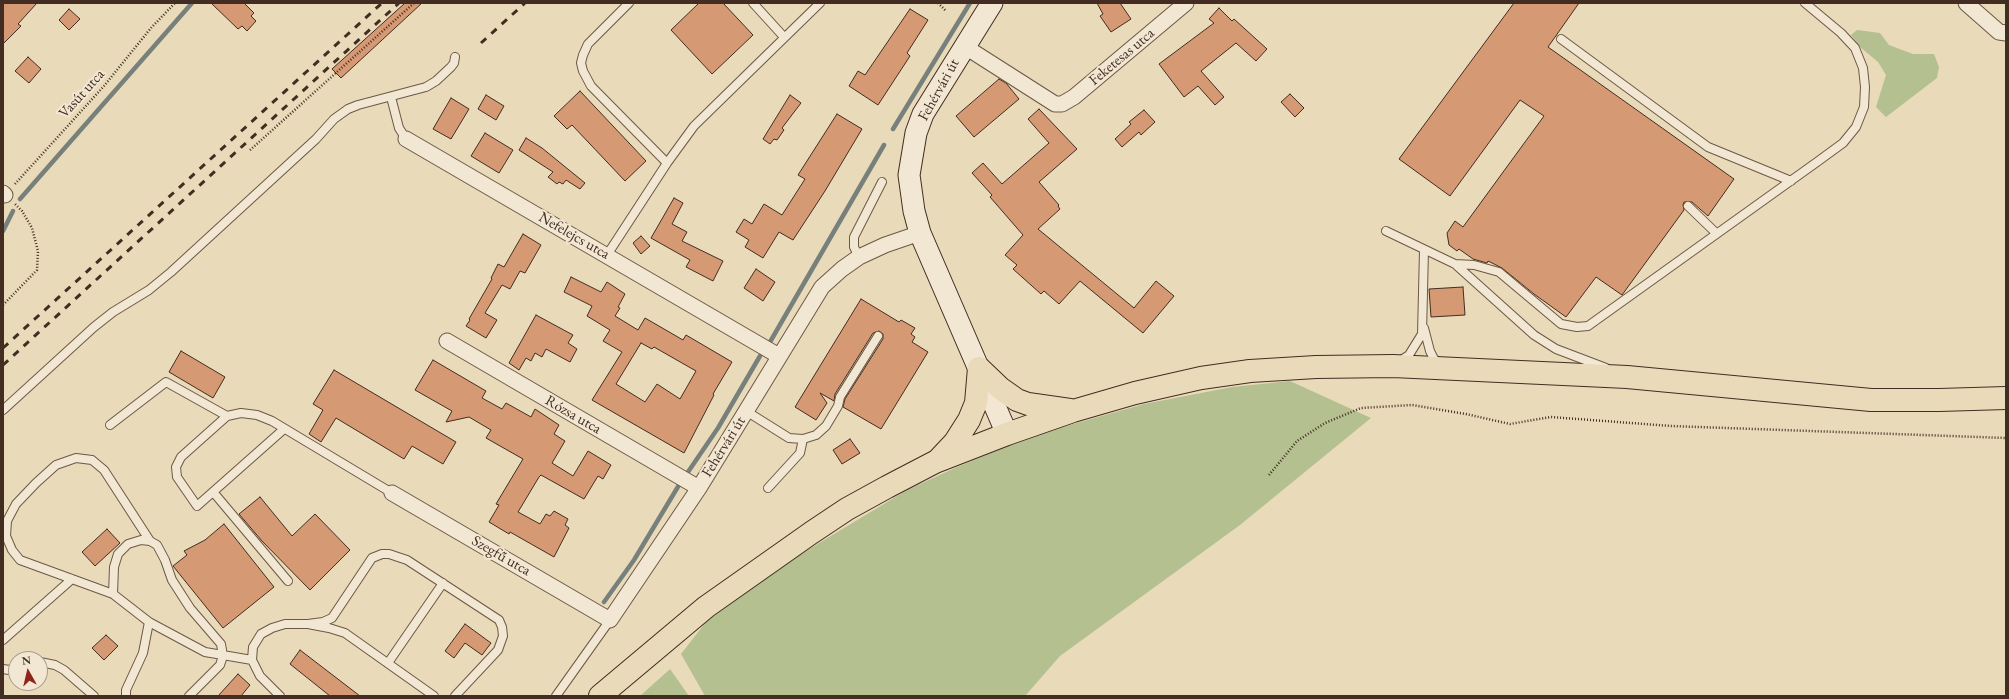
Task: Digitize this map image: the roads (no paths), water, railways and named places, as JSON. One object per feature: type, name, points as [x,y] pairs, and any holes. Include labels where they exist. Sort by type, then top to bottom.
[{"type":"main road","name":"Fehérvári út","points":[[992,3],[923,114],[916,133],[910,175],[914,211],[920,233],[1007,434]]},
{"type":"main road","points":[[600,696],[706,607],[805,537],[847,509],[935,462],[1007,434],[1073,411],[1135,393],[1208,377],[1250,371],[1316,367],[1393,366],[1627,377],[1871,400],[2006,398]]},
{"type":"main road","points":[[979,368],[1000,388],[1017,400],[1028,404],[1073,411]]},
{"type":"main road","points":[[935,462],[955,442],[969,420],[976,404],[979,368]]},
{"type":"street","name":"Feketesas utca","points":[[964,46],[1055,104],[1062,104],[1074,97],[1186,3]]},
{"type":"street","points":[[1966,3],[2002,32]]},
{"type":"street","name":"Nefelejcs utca","points":[[406,139],[779,356]]},
{"type":"street","name":"Fehérvári út","points":[[610,620],[699,488],[822,287],[858,257],[920,233]]},
{"type":"street","name":"Rózsa utca","points":[[447,341],[699,488]]},
{"type":"street","name":"Szegfű utca","points":[[392,493],[610,620]]},
{"type":"lane","points":[[629,3],[588,44],[581,63],[583,71],[591,86],[667,163]]},
{"type":"lane","points":[[753,3],[784,37]]},
{"type":"lane","points":[[607,255],[667,163],[694,126],[820,3]]},
{"type":"lane","points":[[1455,264],[1474,265],[1499,272],[1561,324],[1577,327],[1588,326],[1842,143],[1856,127],[1864,107],[1865,87],[1863,68],[1855,48],[1841,33],[1805,3]]},
{"type":"lane","points":[[1561,39],[1708,147],[1791,181]]},
{"type":"lane","points":[[3,410],[94,327],[113,312],[149,290],[171,272],[316,139],[334,119],[348,109],[358,105],[412,92],[436,81],[454,63],[455,57]]},
{"type":"lane","name":"Nefelejcs utca","points":[[391,97],[399,128],[406,139]]},
{"type":"lane","points":[[858,257],[854,247],[854,237],[882,182]]},
{"type":"lane","points":[[1688,206],[1716,233]]},
{"type":"lane","points":[[1386,231],[1455,264],[1516,320],[1534,335],[1556,349],[1627,377]]},
{"type":"lane","points":[[1393,366],[1408,354],[1420,339],[1422,334],[1424,250]]},
{"type":"lane","points":[[1422,319],[1428,345],[1434,359],[1442,364],[1460,368]]},
{"type":"lane","points":[[746,411],[789,438],[802,439],[816,435],[826,426],[838,406],[840,396],[878,336]]},
{"type":"lane","points":[[110,425],[166,382],[227,416]]},
{"type":"lane","points":[[284,429],[214,493],[197,506],[177,477],[176,467],[181,458],[227,416],[241,413],[257,415],[284,429],[392,493]]},
{"type":"lane","points":[[768,488],[800,453],[803,446],[802,439]]},
{"type":"lane","points":[[189,696],[220,665],[223,656],[221,644],[190,608],[172,580],[165,560],[157,545],[150,540],[104,470],[92,460],[76,458],[56,465],[16,504],[7,521],[6,536],[12,550],[20,560],[113,594],[149,622],[205,652],[223,656],[252,660]]},
{"type":"lane","points":[[214,493],[288,581]]},
{"type":"lane","points":[[113,594],[114,567],[118,554],[128,544],[141,540],[150,540]]},
{"type":"lane","points":[[280,696],[260,676],[252,660],[253,647],[261,634],[272,628],[285,624],[308,624],[323,622],[332,618],[372,558],[382,554],[389,554],[407,560],[499,620],[502,627],[503,636],[498,650],[455,696]]},
{"type":"lane","points":[[3,640],[72,579]]},
{"type":"lane","points":[[388,663],[443,584]]},
{"type":"lane","name":"Fehérvári út","points":[[556,696],[610,620]]},
{"type":"lane","points":[[126,696],[126,690],[143,653],[149,622]]},
{"type":"lane","points":[[308,624],[345,633],[434,696]]},
{"type":"lane","points":[[48,664],[55,665],[64,670],[94,696]]},
{"type":"waterway","points":[[20,199],[192,3]]},
{"type":"waterway","points":[[893,129],[970,3]]},
{"type":"waterway","points":[[770,342],[884,145]]},
{"type":"waterway","points":[[3,231],[13,211]]},
{"type":"waterway","points":[[688,472],[718,428],[760,356]]},
{"type":"waterway","points":[[604,602],[634,560],[679,485]]},
{"type":"railway","points":[[3,348],[382,3]]},
{"type":"railway","points":[[3,365],[399,3]]},
{"type":"railway","points":[[481,43],[525,3]]}]
